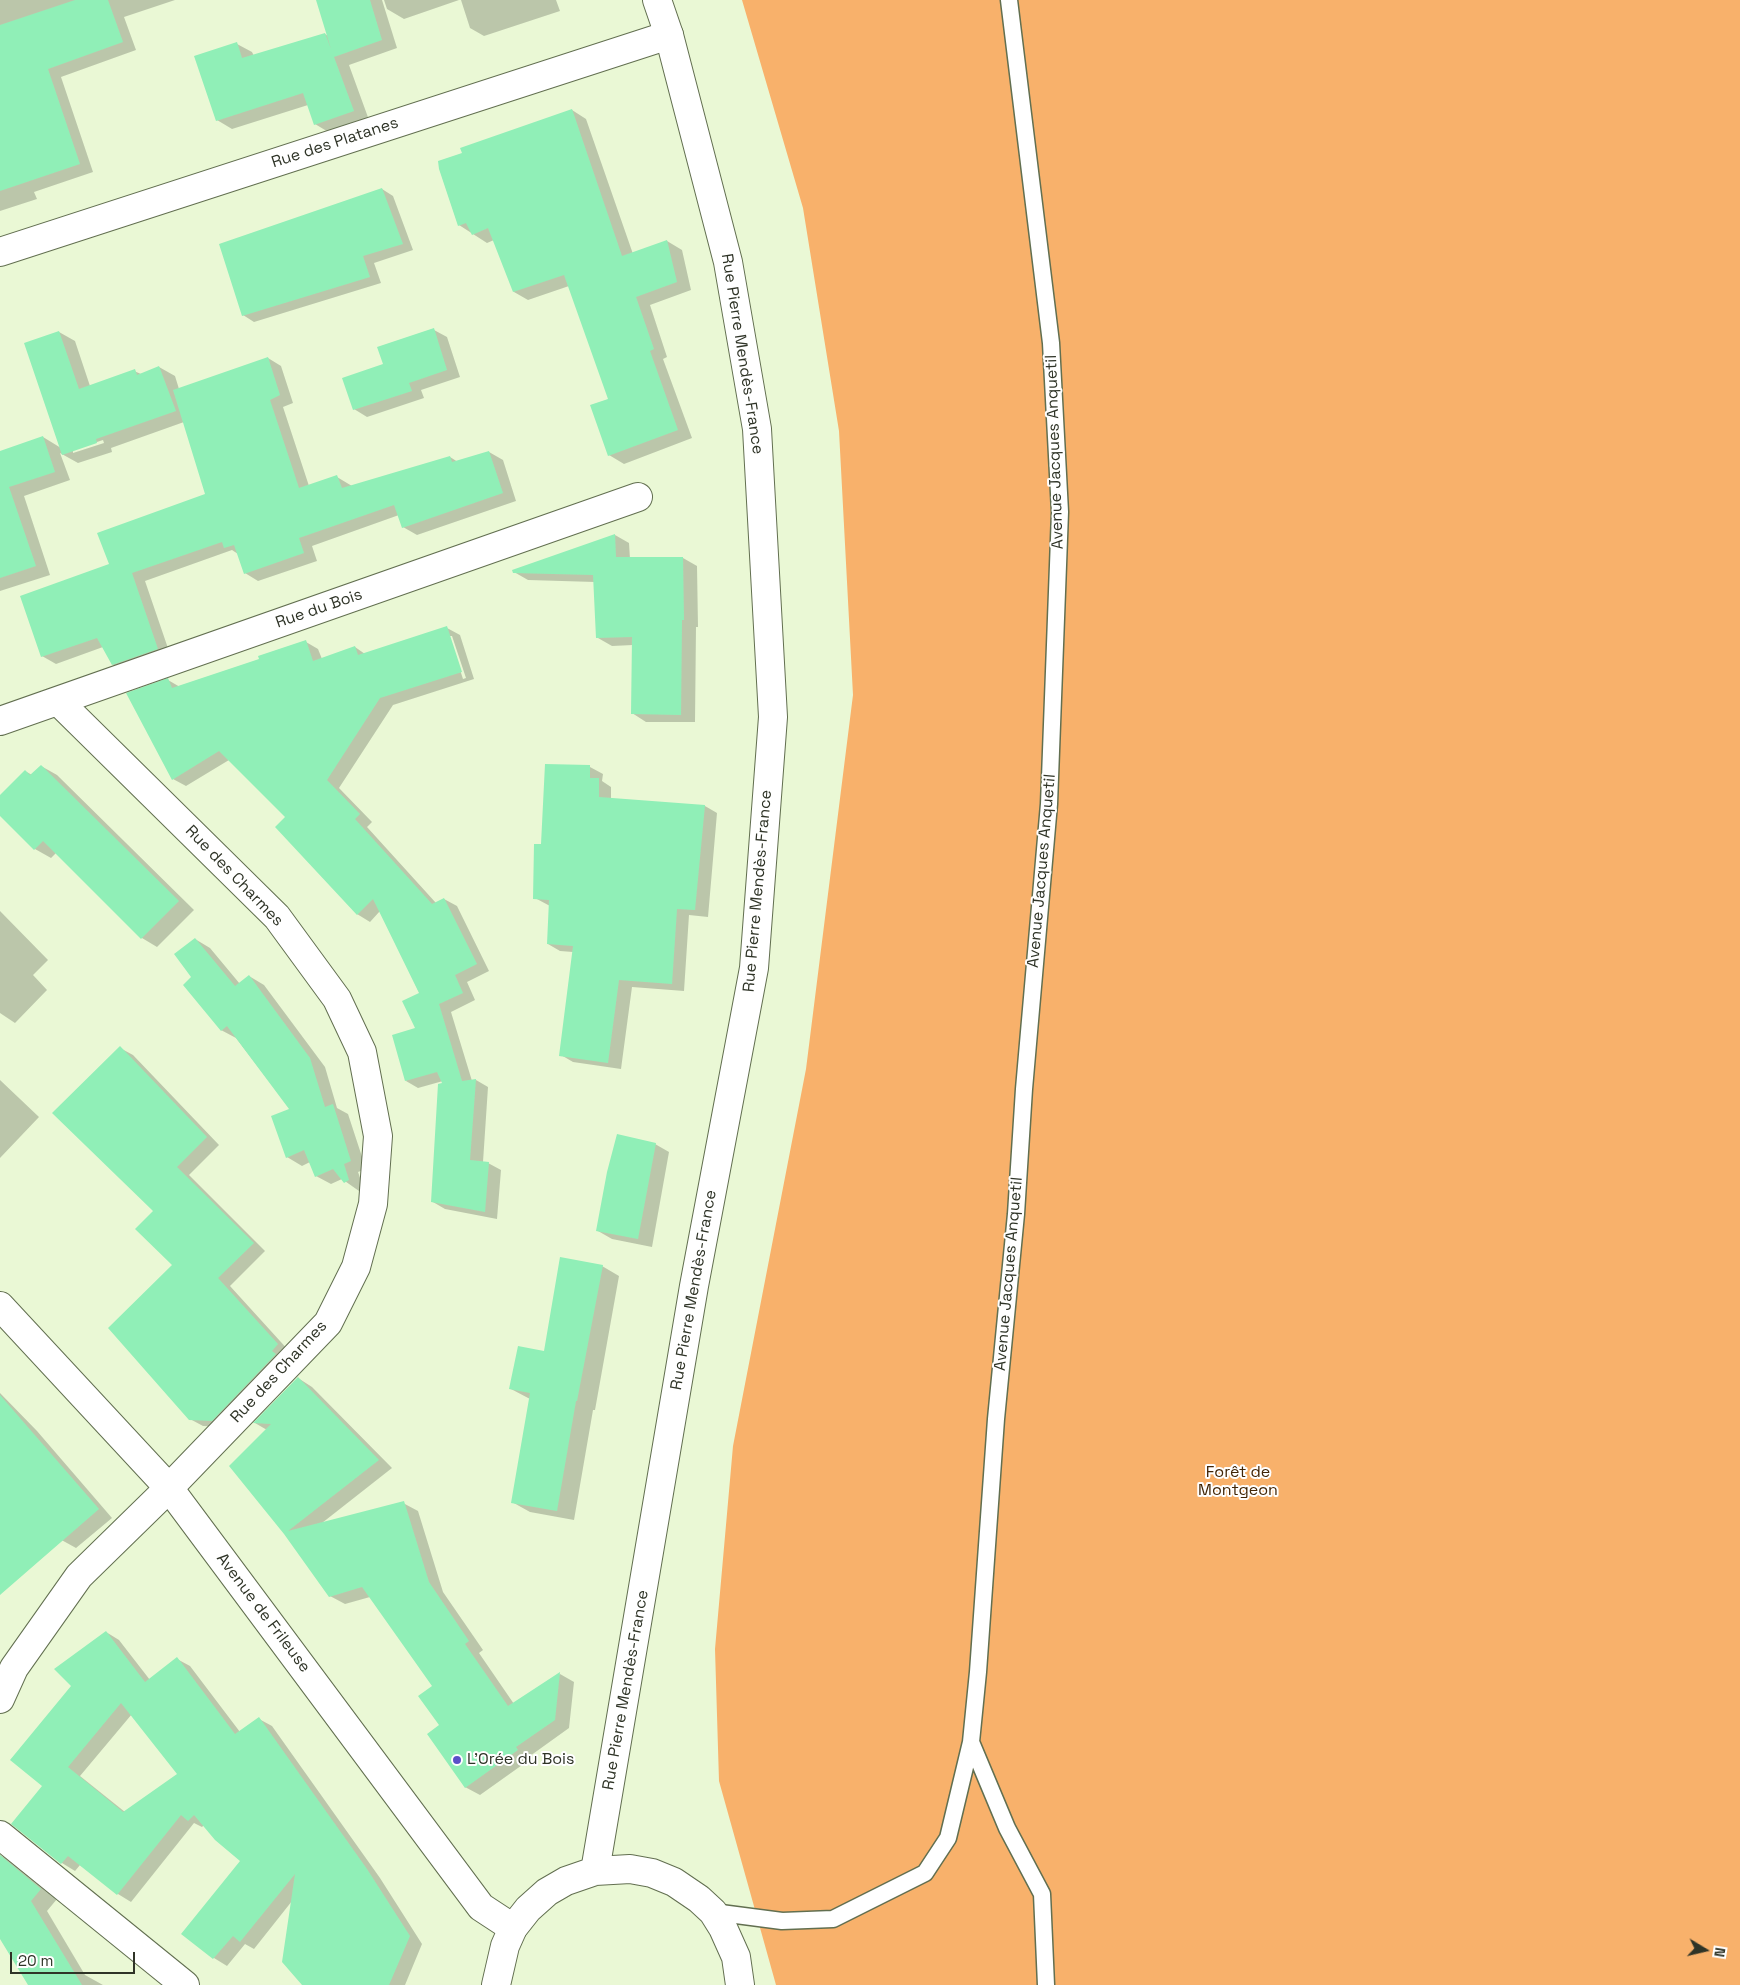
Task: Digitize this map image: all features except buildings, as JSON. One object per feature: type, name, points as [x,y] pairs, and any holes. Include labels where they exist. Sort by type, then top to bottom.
[{"type":"street","name":"Rue Pierre Mendès-France","points":[[595,1871],[694,1286],[754,968],[774,716],[758,429],[728,262],[669,35],[657,0]]},
{"type":"street","name":"Rue des Platanes","points":[[0,252],[669,35]]},
{"type":"street","name":"Rue du Bois","points":[[0,721],[638,497]]},
{"type":"street","name":"Rue des Charmes","points":[[0,1698],[14,1668],[79,1576],[169,1488],[328,1323],[356,1267],[373,1204],[378,1136],[362,1052],[336,999],[277,917],[58,701]]},
{"type":"street","name":"Avenue de Frileuse","points":[[0,1306],[169,1488],[481,1907],[513,1928]]},
{"type":"street","points":[[0,1835],[185,1985]]},
{"type":"street","points":[[496,1985],[505,1946],[513,1928],[528,1909],[547,1892],[566,1881],[595,1871],[630,1869],[652,1873],[674,1882],[699,1899],[713,1912],[723,1928],[736,1957],[740,1985]]},
{"type":"lane","name":"Avenue Jacques Anquetil","points":[[713,1912],[782,1922],[833,1919],[925,1873],[948,1838],[971,1742],[978,1672],[996,1419],[1016,1214],[1024,1089],[1049,804],[1060,512],[1051,343],[1009,0]]},
{"type":"lane","name":"Avenue Jacques Anquetil","points":[[971,1742],[1007,1828],[1042,1894],[1046,1985]]},
{"type":"green space","name":"Forêt de Montgeon","points":[[742,0],[1740,0],[1740,1985],[776,1985],[719,1781],[715,1649],[733,1446],[806,1069],[853,695],[839,431],[803,208]]},
{"type":"place","name":"L'Orée du Bois","points":[[457,1760]]}]
